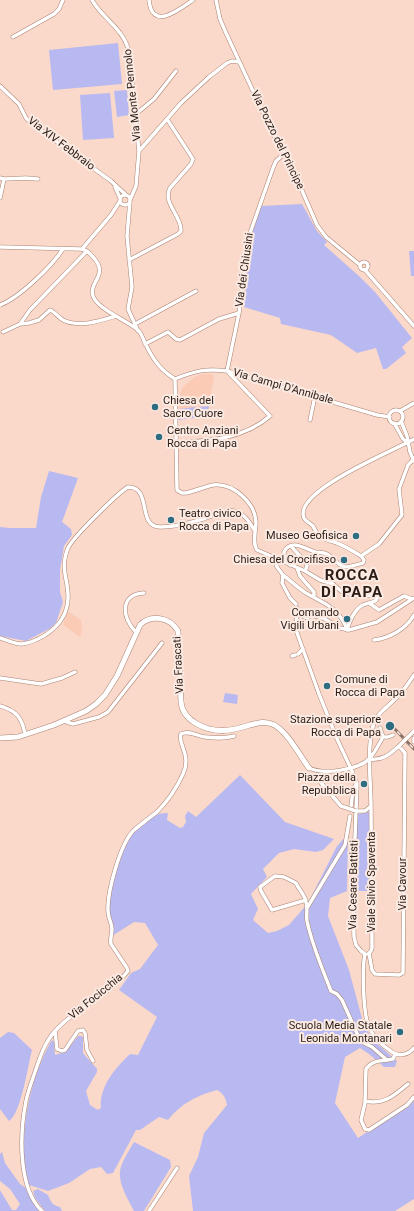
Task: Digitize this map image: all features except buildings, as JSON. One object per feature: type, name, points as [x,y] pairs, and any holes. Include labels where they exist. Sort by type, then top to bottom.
[{"type":"main road","name":"Via Frascati","points":[[0,738],[18,737],[64,721],[91,708],[102,699],[117,676],[136,632],[143,622],[154,618],[167,620],[176,627],[179,636],[182,706],[184,713],[189,719],[203,727],[217,731],[237,729],[260,722],[272,724],[283,732],[309,768]]},
{"type":"street","points":[[13,37],[54,14],[60,8],[63,0]]},
{"type":"street","name":"Via Monte Pennolo","points":[[92,0],[100,12],[119,31],[128,45],[130,60],[139,151],[137,180],[130,201],[128,218],[127,239],[132,284],[128,309],[145,344],[159,367],[175,379]]},
{"type":"street","points":[[150,0],[151,8],[154,13],[160,16],[166,16],[172,14],[193,0]]},
{"type":"street","name":"Via Pozzo del Principe","points":[[216,0],[222,23],[239,62],[274,136],[285,153],[319,229],[326,237],[360,265]]},
{"type":"street","points":[[139,151],[190,94],[223,65],[231,61],[239,62]]},
{"type":"street","points":[[136,114],[158,94],[176,71]]},
{"type":"street","name":"Via XIV Febbraio","points":[[0,86],[20,104],[26,118],[31,123],[111,181],[126,195]]},
{"type":"street","points":[[129,260],[181,231],[179,221],[169,201],[168,193],[170,188],[191,164],[192,159],[167,119]]},
{"type":"street","name":"Via dei Chiusini","points":[[227,371],[239,313],[247,245],[251,229],[276,161],[285,153]]},
{"type":"street","points":[[0,198],[2,179],[38,179]]},
{"type":"street","name":"Via Monte Pennolo","points":[[126,195],[134,187],[137,180]]},
{"type":"street","name":"Via XIV Febbraio","points":[[111,181],[117,190],[120,200]]},
{"type":"street","points":[[82,249],[111,215],[122,196],[126,195],[130,197],[130,201],[126,205],[111,215]]},
{"type":"street","points":[[120,200],[126,205]]},
{"type":"street","name":"Via Monte Pennolo","points":[[126,205],[128,218]]},
{"type":"street","points":[[0,247],[63,248],[82,249],[87,251],[96,260],[100,269],[93,296],[99,304],[139,332]]},
{"type":"street","points":[[0,305],[11,300],[49,266],[63,248]]},
{"type":"street","points":[[20,324],[33,306],[87,251]]},
{"type":"street","points":[[366,270],[368,267],[367,264],[363,262],[360,265],[361,269],[366,270],[414,326]]},
{"type":"street","points":[[135,324],[196,291]]},
{"type":"street","points":[[3,332],[20,324],[39,320],[50,310],[64,320],[78,323],[98,321],[116,316]]},
{"type":"street","points":[[145,344],[168,332],[176,339],[180,340],[217,320],[239,313]]},
{"type":"street","name":"Via Campi D'Annibale","points":[[175,379],[202,370],[211,369],[227,371],[377,415],[390,417]]},
{"type":"street","points":[[176,443],[216,440],[234,436],[258,426],[270,416],[227,371]]},
{"type":"street","points":[[175,379],[176,487],[178,491],[186,493],[215,485],[234,491],[247,499],[252,508],[255,519],[255,546],[257,550],[305,571],[320,580],[333,584],[342,592],[355,596],[378,595],[377,600],[362,605],[359,608],[349,622],[347,630]]},
{"type":"street","points":[[310,420],[315,396]]},
{"type":"street","points":[[408,443],[403,439],[394,423],[391,421],[390,414],[393,411],[400,411],[414,403]]},
{"type":"street","points":[[362,556],[376,546],[389,533],[389,530],[402,514],[399,489],[408,465],[414,460],[408,443],[408,437],[401,421],[403,415],[400,411]]},
{"type":"street","points":[[394,423],[401,421]]},
{"type":"street","points":[[290,565],[284,555],[284,552],[287,548],[297,545],[317,553],[325,553],[338,564],[348,567],[354,564],[363,563],[364,560],[362,556],[339,544],[320,537],[315,532],[312,525],[304,518],[303,511],[306,504],[315,494],[340,476],[414,439]]},
{"type":"street","points":[[0,638],[20,644],[28,643],[47,634],[57,625],[63,616],[68,602],[64,565],[70,545],[80,532],[128,487],[134,488],[141,493],[146,517],[154,526],[160,527],[190,522],[231,511],[242,514],[255,531]]},
{"type":"street","points":[[291,546],[306,563],[307,566],[305,571]]},
{"type":"street","points":[[275,558],[277,567],[283,575],[300,589],[340,615],[347,630]]},
{"type":"street","points":[[297,568],[300,576],[314,592],[314,597]]},
{"type":"street","points":[[283,575],[282,583],[290,598],[297,606],[296,630],[302,649],[336,737],[351,768],[356,783],[356,811]]},
{"type":"street","points":[[136,632],[126,619],[125,608],[132,597],[137,594],[144,593]]},
{"type":"street","points":[[296,614],[307,618],[311,614],[323,618],[338,627],[347,630],[379,622],[413,599],[407,596],[402,597],[379,610],[369,603]]},
{"type":"street","points":[[374,640],[389,636],[408,624],[414,615]]},
{"type":"street","points":[[64,721],[72,724],[98,717],[110,711],[162,642]]},
{"type":"street","points":[[295,655],[302,649]]},
{"type":"street","points":[[0,678],[41,684],[62,678],[75,672]]},
{"type":"street","points":[[309,768],[341,806],[356,811],[365,810],[371,806],[369,759],[372,731],[376,719],[401,693],[414,675]]},
{"type":"street","points":[[0,706],[20,717],[25,734]]},
{"type":"street","points":[[380,728],[383,737]]},
{"type":"street","points":[[309,768],[321,771],[351,768],[369,759],[384,758],[414,731]]},
{"type":"street","name":"Via Focicchia","points":[[42,1211],[33,1199],[24,1176],[23,1126],[25,1106],[44,1048],[55,1031],[107,990],[128,971],[112,946],[110,940],[112,928],[108,908],[111,882],[121,853],[130,835],[162,806],[183,776],[187,759],[185,749],[180,738],[181,734],[186,732],[198,736],[220,738],[234,736]]},
{"type":"street","points":[[383,737],[393,735]]},
{"type":"street","points":[[369,759],[383,737]]},
{"type":"street","name":"Via Cavour","points":[[367,954],[374,973],[399,975],[403,973],[405,754],[404,750],[399,746]]},
{"type":"street","points":[[351,807],[356,783]]},
{"type":"street","name":"Viale Silvio Spaventa","points":[[371,806],[372,948],[367,954],[363,970],[368,1024],[376,1037],[395,1054]]},
{"type":"street","name":"Via Cesare Battisti","points":[[356,811],[353,891],[354,937],[356,945],[361,951],[367,954]]},
{"type":"street","points":[[307,908],[345,845],[350,816]]},
{"type":"street","points":[[306,900],[272,910],[261,892],[260,887],[275,876],[284,877],[294,882],[306,900],[308,924],[331,991],[338,994],[342,1000],[360,1040],[372,1047],[387,1060]]},
{"type":"street","points":[[55,1031],[56,1046],[60,1051],[65,1050],[78,1031],[83,1030],[87,1050],[94,1061]]},
{"type":"street","points":[[414,1048],[406,1054],[395,1054],[393,1059],[373,1062],[367,1067],[365,1077],[365,1101],[360,1120],[364,1128],[368,1131],[400,1110],[414,1097]]},
{"type":"street","points":[[365,1101],[376,1103],[394,1096],[408,1084]]},
{"type":"street","points":[[149,1211],[177,1168]]},
{"type":"shaded area","points":[[118,43],[122,84],[53,90],[49,50]]},
{"type":"shaded area","points":[[127,90],[129,115],[117,117],[114,91]]},
{"type":"shaded area","points":[[110,93],[114,138],[83,140],[80,95]]},
{"type":"shaded area","points":[[302,204],[317,231],[327,242],[324,245],[375,292],[412,338],[402,347],[406,353],[386,369],[383,369],[376,348],[357,353],[331,335],[281,324],[280,318],[244,307],[250,240],[261,206]]},
{"type":"shaded area","points":[[409,251],[414,251],[414,276],[411,276]]},
{"type":"shaded area","points":[[202,374],[212,374],[214,376],[207,416],[178,420],[180,393],[183,387],[194,377]]},
{"type":"shaded area","points":[[209,406],[207,416],[178,420],[179,409],[195,407],[196,409],[199,409],[199,407]]},
{"type":"shaded area","points":[[49,471],[78,478],[62,522],[71,529],[72,535],[64,546],[60,570],[60,592],[63,602],[56,623],[49,629],[26,641],[0,636],[0,527],[36,528],[41,497]]},
{"type":"shaded area","points":[[67,611],[81,620],[82,632],[80,637],[63,625]]},
{"type":"shaded area","points":[[225,693],[238,695],[237,704],[223,702]]},
{"type":"shaded area","points":[[240,775],[285,822],[334,839],[323,850],[316,852],[294,849],[279,853],[263,869],[267,877],[251,894],[258,909],[253,920],[268,933],[277,931],[289,925],[308,903],[337,846],[348,834],[347,891],[330,898],[328,916],[349,970],[364,1026],[374,1041],[397,1061],[395,1067],[384,1067],[360,1048],[345,1057],[335,1103],[358,1138],[414,1101],[414,1199],[395,1211],[193,1211],[189,1176],[198,1157],[204,1133],[227,1105],[224,1096],[217,1090],[190,1101],[173,1114],[168,1120],[159,1117],[140,1130],[136,1130],[113,1173],[107,1174],[101,1167],[90,1169],[69,1183],[48,1191],[29,1185],[25,1168],[24,1149],[24,1130],[27,1111],[31,1091],[37,1073],[52,1040],[54,1042],[55,1055],[71,1046],[78,1036],[83,1037],[83,1053],[97,1069],[97,1072],[86,1091],[90,1105],[98,1110],[101,1108],[101,1100],[105,1085],[109,1078],[130,1054],[138,1055],[157,1017],[119,990],[131,973],[140,969],[158,945],[145,923],[134,922],[112,936],[109,915],[111,895],[115,873],[122,852],[133,833],[158,814],[168,813],[167,820],[180,828],[183,827],[186,822],[185,816],[188,811],[196,817]]},
{"type":"shaded area","points":[[369,812],[371,813],[369,891],[356,891],[357,815]]},
{"type":"shaded area","points":[[8,1032],[14,1033],[32,1050],[17,1109],[9,1121],[0,1109],[0,1038]]},
{"type":"shaded area","points":[[134,1142],[170,1160],[171,1167],[144,1211],[134,1211],[125,1194],[120,1176],[123,1161]]},
{"type":"shaded area","points":[[2,1152],[5,1163],[20,1184],[26,1188],[30,1198],[40,1211],[0,1211],[0,1190],[12,1210],[16,1210],[20,1204],[10,1189],[0,1181],[0,1154]]},
{"type":"shaded area","points":[[38,1189],[48,1195],[52,1203],[60,1207],[62,1211],[45,1211],[35,1198],[33,1191]]},
{"type":"railway","points":[[391,725],[414,749]]},
{"type":"place","name":"Chiesa del Sacro Cuore","points":[[155,407]]},
{"type":"place","name":"Centro Anziani Rocca di Papa","points":[[159,437]]},
{"type":"place","name":"Teatro civico Rocca di Papa","points":[[171,520]]},
{"type":"place","name":"Museo Geofisica","points":[[356,536]]},
{"type":"place","name":"Chiesa del Crocifisso","points":[[344,560]]},
{"type":"place","name":"Comando Vigili Urbani","points":[[347,619]]},
{"type":"place","name":"Comune di Rocca di Papa","points":[[327,686]]},
{"type":"place","name":"Stazione superiore Rocca di Papa","points":[[390,726]]},
{"type":"place","name":"Piazza della Repubblica","points":[[364,784]]},
{"type":"place","name":"Scuola Media Statale Leonida Montanari","points":[[400,1032]]},
{"type":"district","name":"ROCCA DI PAPA","points":[[352,584]]}]
